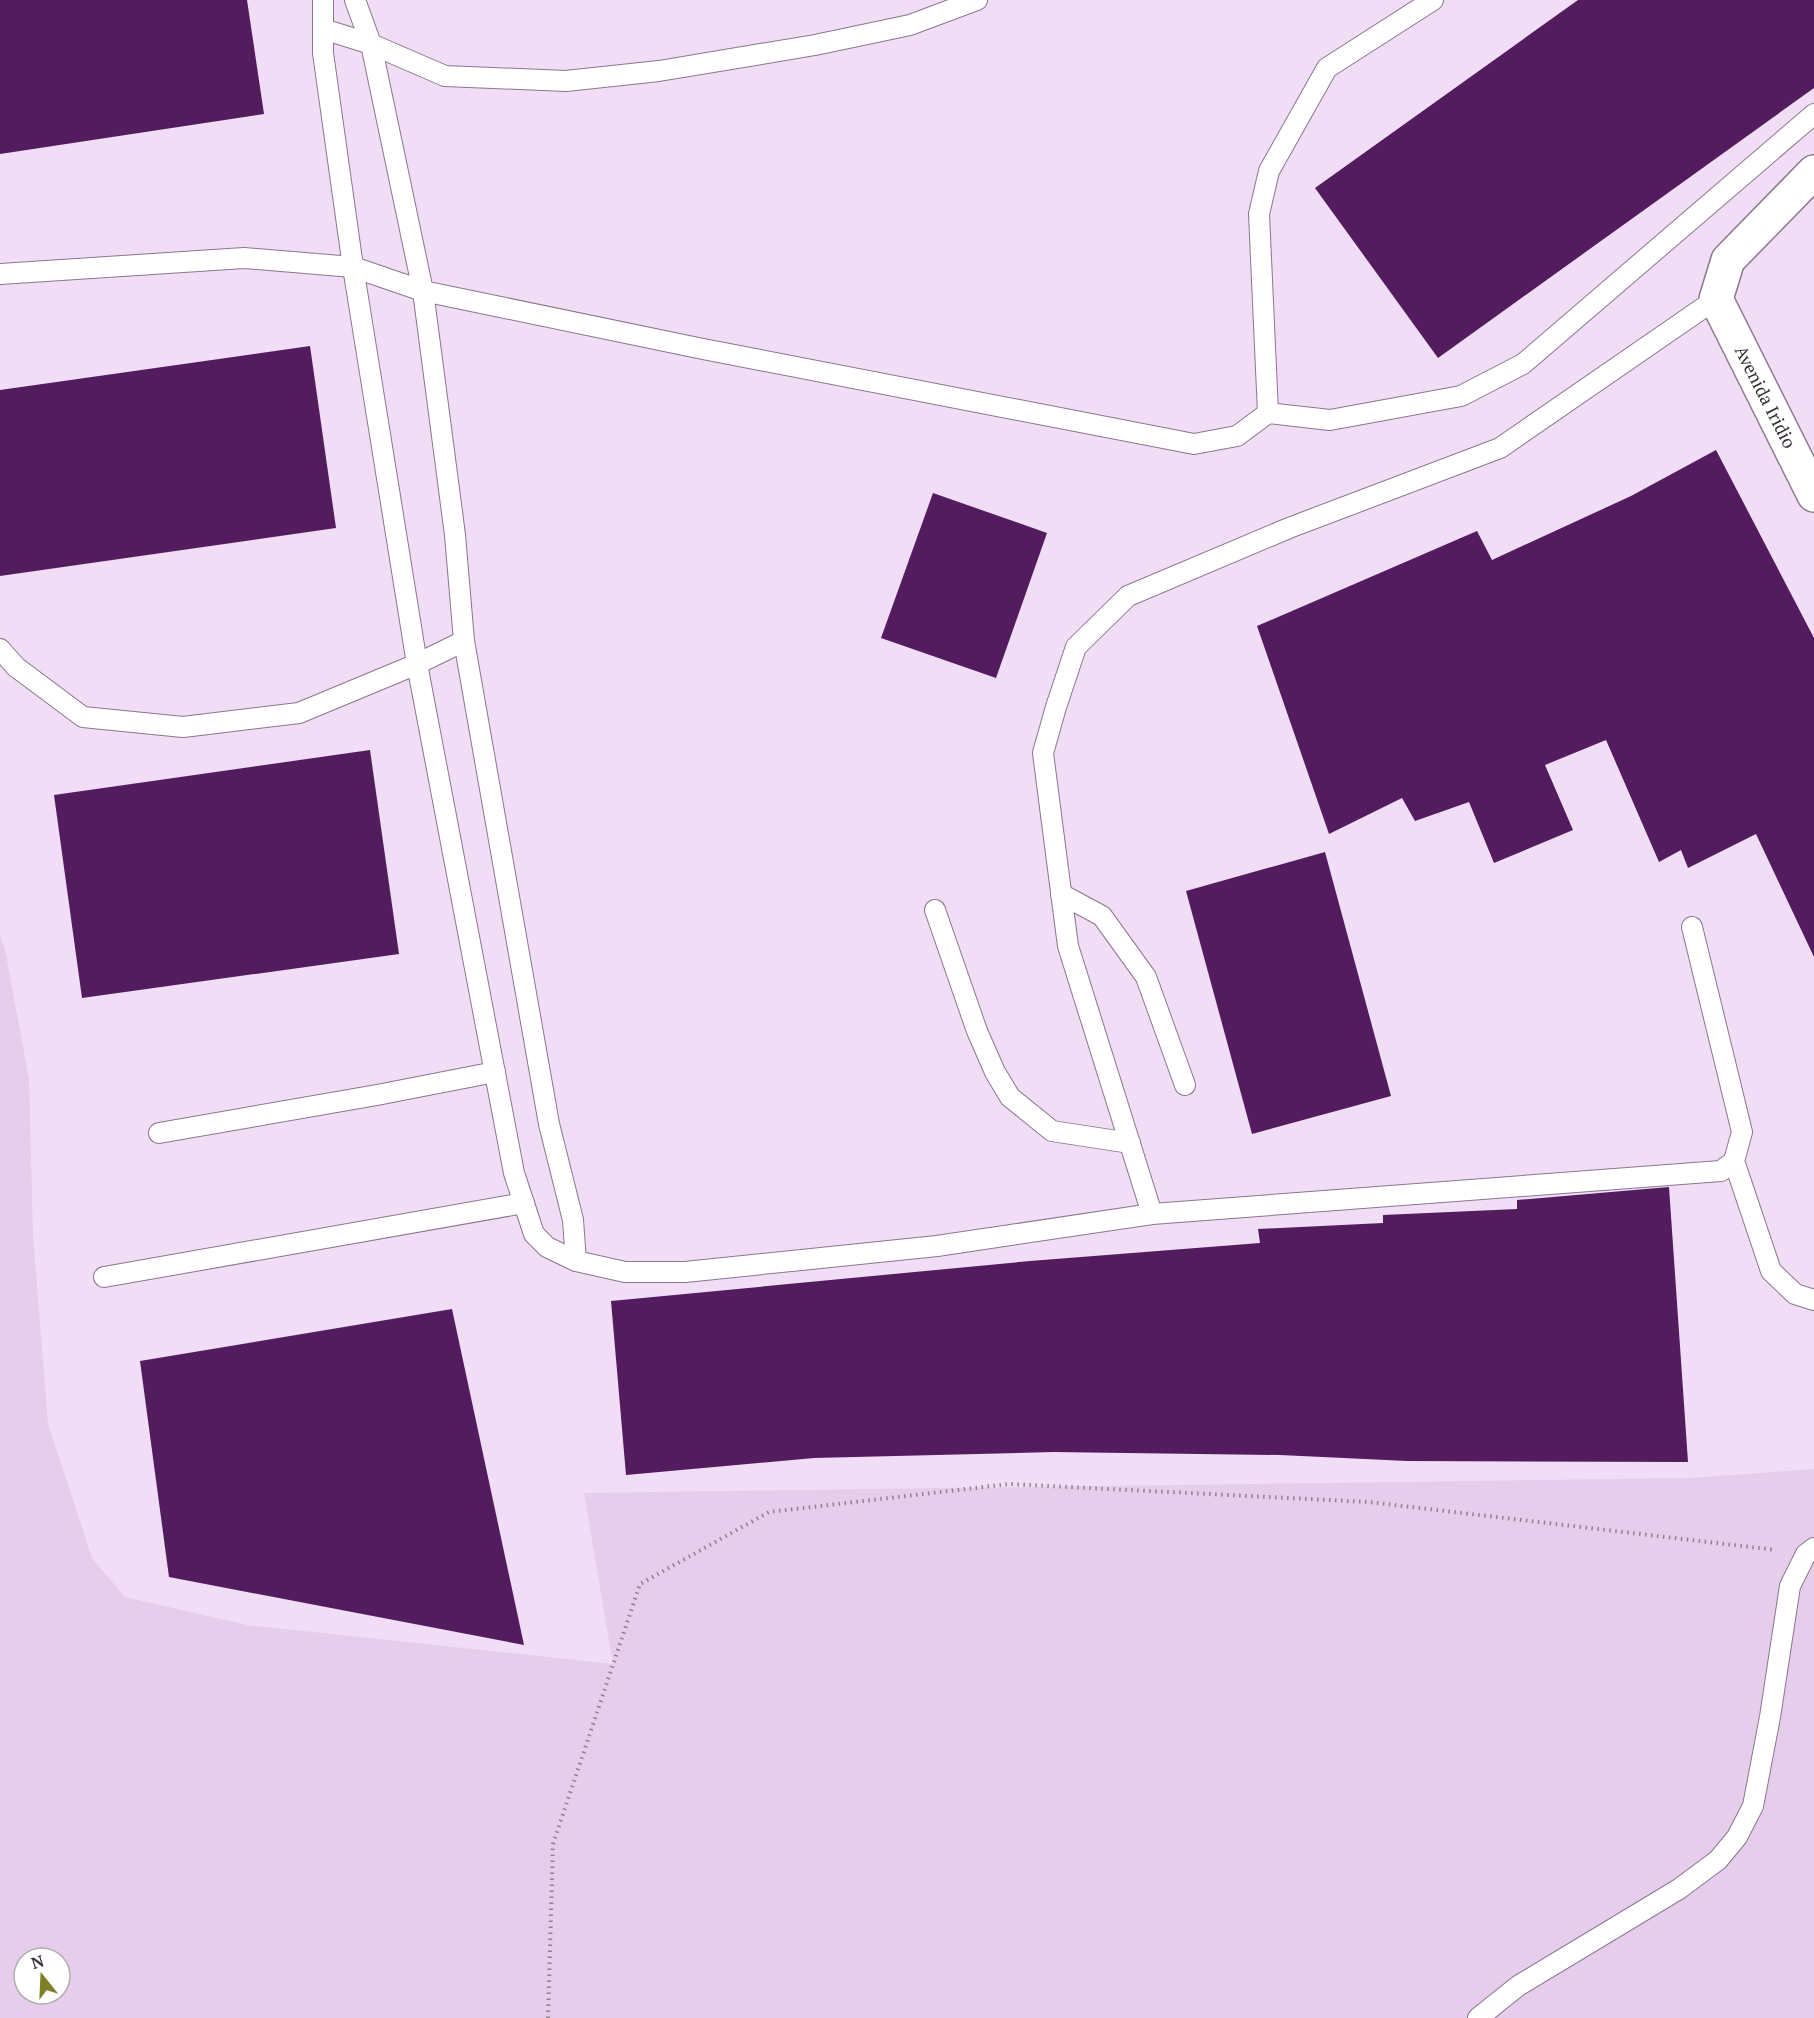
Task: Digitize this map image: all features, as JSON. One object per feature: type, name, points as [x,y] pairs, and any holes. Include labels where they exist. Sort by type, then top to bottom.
[{"type":"street","points":[[1716,299],[1728,260],[1814,171]]},
{"type":"street","name":"Avenida Iridio","points":[[1716,299],[1814,495]]},
{"type":"lane","points":[[323,0],[324,53],[353,267],[417,664],[514,1173],[534,1234],[547,1247],[576,1261],[625,1272],[685,1272],[937,1246],[1152,1214],[1721,1171],[1734,1161]]},
{"type":"lane","points":[[355,0],[371,44],[423,291],[455,535],[464,641],[549,1124],[573,1220],[576,1261]]},
{"type":"lane","points":[[323,29],[371,44],[445,76],[566,81],[659,71],[815,45],[910,25],[977,0]]},
{"type":"lane","points":[[1268,413],[1259,214],[1269,171],[1327,68],[1433,0]]},
{"type":"lane","points":[[0,274],[244,258],[353,267],[423,291],[702,349],[1194,444],[1237,436],[1268,413],[1330,420],[1461,396],[1523,364],[1814,114]]},
{"type":"lane","points":[[1152,1214],[1068,946],[1061,894],[1043,753],[1076,646],[1128,596],[1289,528],[1500,448],[1716,299]]},
{"type":"lane","points":[[0,649],[16,667],[83,717],[183,727],[299,713],[417,664],[464,641]]},
{"type":"lane","points":[[1061,894],[1102,916],[1146,977],[1185,1085]]},
{"type":"lane","points":[[935,910],[977,1030],[1010,1097],[1052,1131],[1130,1143]]},
{"type":"lane","points":[[1692,927],[1742,1132],[1734,1161],[1771,1271],[1795,1294],[1814,1300]]},
{"type":"lane","points":[[159,1133],[495,1072]]},
{"type":"lane","points":[[104,1278],[524,1203]]},
{"type":"lane","points":[[1478,2018],[1518,1986],[1679,1888],[1718,1860],[1737,1837],[1753,1806],[1770,1717],[1790,1586],[1810,1551]]},
{"type":"path","points":[[548,2018],[553,1844],[640,1584],[769,1512],[1009,1484],[1369,1502],[1810,1551]]},
{"type":"shaded area","points":[[0,935],[5,949],[29,1079],[33,1235],[48,1424],[92,1558],[125,1597],[247,1625],[613,1664],[584,1493],[1692,1478],[1814,1469],[1814,2018],[0,2018]]},
{"type":"building","points":[[0,0],[247,0],[264,114],[0,154]]},
{"type":"building","points":[[1578,0],[1814,0],[1814,88],[1438,358],[1315,188]]},
{"type":"building","points":[[310,346],[336,528],[0,576],[0,390]]},
{"type":"building","points":[[1716,450],[1814,638],[1814,957],[1756,834],[1688,868],[1681,850],[1659,862],[1606,740],[1545,765],[1573,830],[1494,863],[1469,802],[1415,821],[1402,798],[1329,834],[1257,626],[1477,531],[1492,560],[1631,496]]},
{"type":"building","points":[[933,493],[1047,533],[996,678],[881,638]]},
{"type":"building","points":[[370,750],[399,954],[82,998],[54,795]]},
{"type":"building","points":[[1325,852],[1391,1096],[1252,1134],[1186,891]]},
{"type":"building","points":[[1669,1187],[1688,1462],[1407,1461],[1280,1455],[1053,1452],[814,1458],[626,1475],[611,1301],[1030,1261],[1260,1243],[1258,1229],[1383,1223],[1383,1215],[1517,1209],[1517,1200]]},
{"type":"building","points":[[452,1309],[524,1645],[169,1577],[140,1361]]}]
